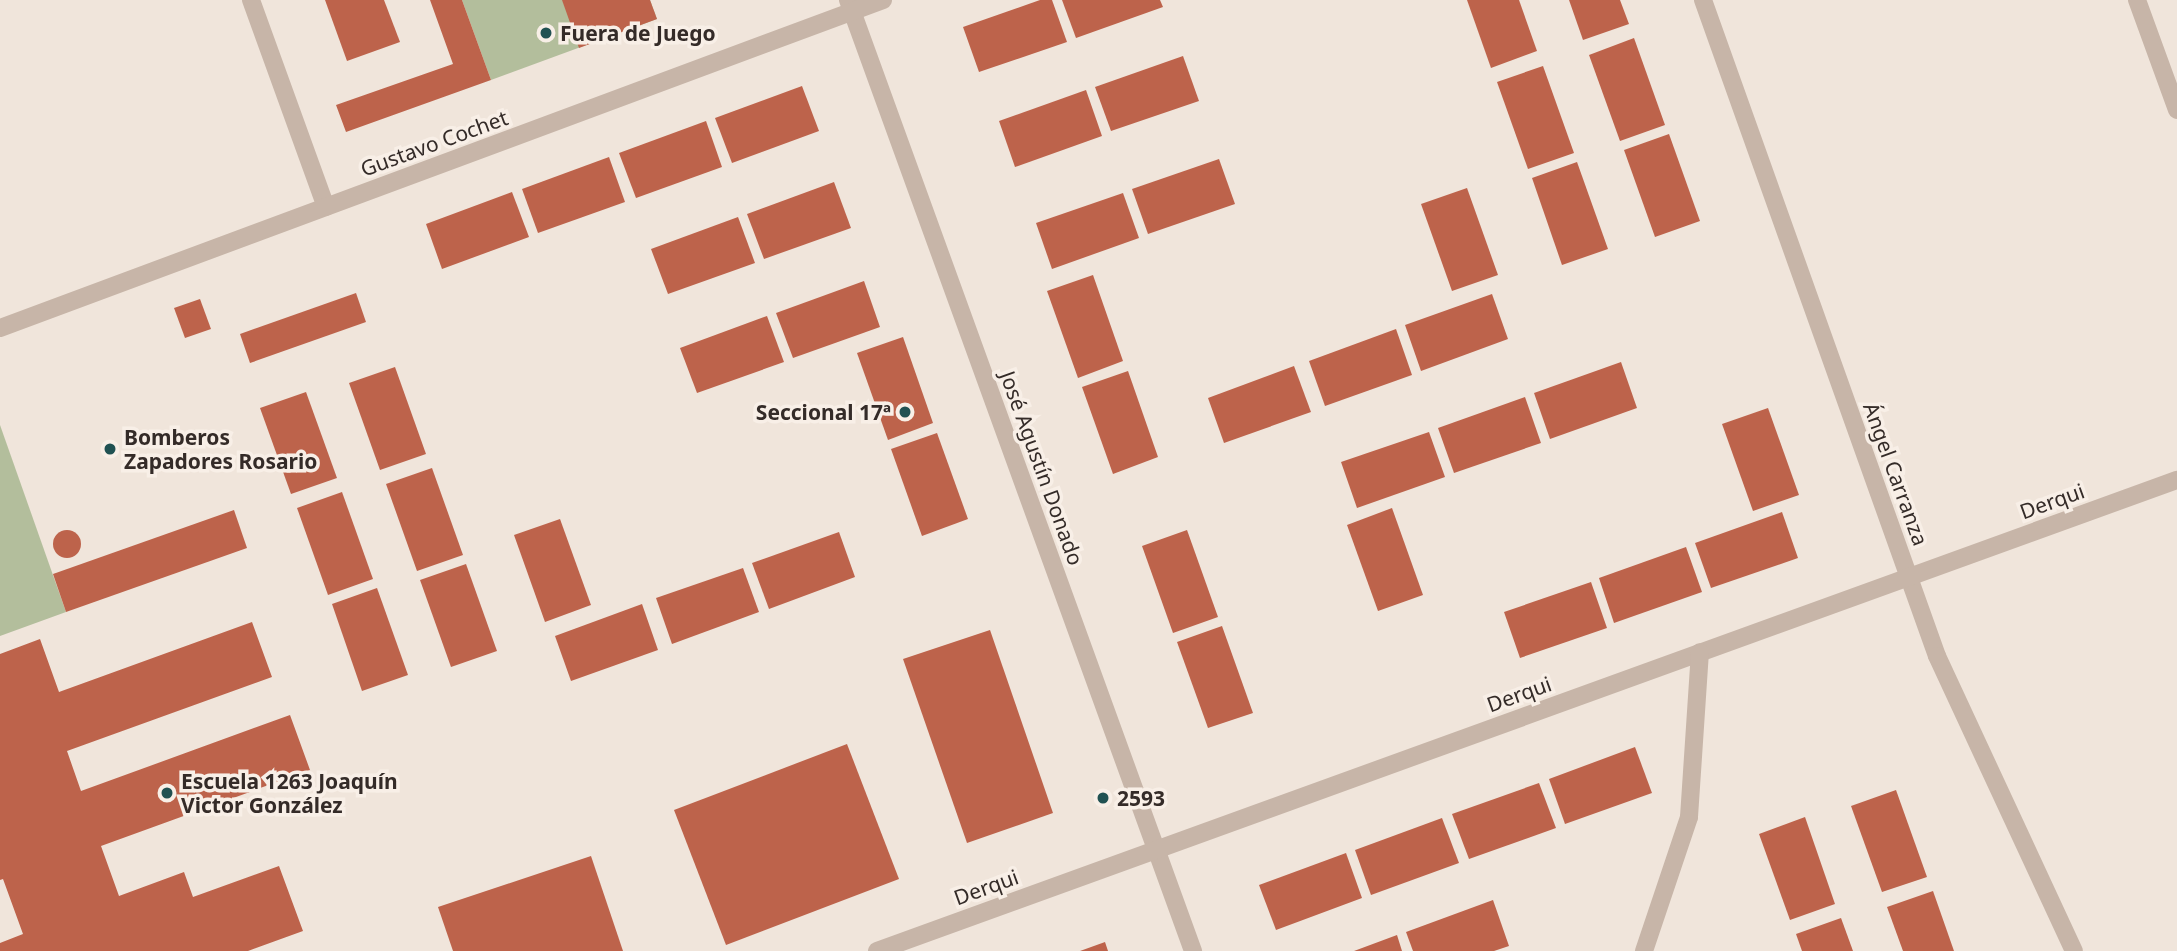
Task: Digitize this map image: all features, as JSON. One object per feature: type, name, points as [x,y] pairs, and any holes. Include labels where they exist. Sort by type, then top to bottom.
[{"type":"street","points":[[251,0],[326,207]]},
{"type":"street","name":"Gustavo Cochet","points":[[0,328],[326,207],[850,6],[883,0]]},
{"type":"street","name":"Ángel Carranza","points":[[1703,0],[1937,656],[2074,951]]},
{"type":"street","points":[[2137,0],[2177,110]]},
{"type":"street","name":"José Agustín Donado","points":[[850,6],[1193,951]]},
{"type":"street","name":"Derqui","points":[[877,951],[2177,480]]},
{"type":"street","points":[[1644,951],[1689,817],[1700,652]]},
{"type":"green space","name":"Fuera de Juego","points":[[462,0],[650,0],[657,19],[491,80]]},
{"type":"green space","points":[[0,425],[66,612],[0,636]]},
{"type":"building","points":[[325,0],[384,0],[400,42],[347,61]]},
{"type":"building","points":[[430,0],[462,0],[491,80],[346,132],[336,105],[453,64]]},
{"type":"building","points":[[562,0],[650,0],[657,19],[579,48]]},
{"type":"building","points":[[1040,0],[1052,0],[1067,42],[979,72],[963,27]]},
{"type":"building","points":[[1062,0],[1160,0],[1163,7],[1076,38]]},
{"type":"building","points":[[1467,0],[1519,0],[1537,51],[1491,68]]},
{"type":"building","points":[[1569,0],[1620,0],[1629,24],[1583,40]]},
{"type":"building","points":[[1634,38],[1665,125],[1620,141],[1589,55]]},
{"type":"building","points":[[1183,56],[1199,101],[1111,131],[1095,87]]},
{"type":"building","points":[[1543,66],[1574,153],[1528,169],[1497,82]]},
{"type":"building","points":[[802,86],[819,131],[732,163],[715,118]]},
{"type":"building","points":[[1086,90],[1102,136],[1015,167],[999,121]]},
{"type":"building","points":[[706,121],[722,167],[636,198],[619,153]]},
{"type":"building","points":[[1669,134],[1700,221],[1655,237],[1624,150]]},
{"type":"building","points":[[609,157],[625,202],[538,233],[522,189]]},
{"type":"building","points":[[1219,159],[1235,204],[1148,234],[1132,189]]},
{"type":"building","points":[[1577,162],[1608,249],[1562,265],[1532,178]]},
{"type":"building","points":[[834,182],[851,228],[764,259],[747,214]]},
{"type":"building","points":[[1467,188],[1498,275],[1452,291],[1421,204]]},
{"type":"building","points":[[512,192],[529,237],[442,269],[426,224]]},
{"type":"building","points":[[1123,193],[1139,238],[1052,269],[1036,223]]},
{"type":"building","points":[[738,217],[755,263],[668,294],[651,249]]},
{"type":"building","points":[[1093,275],[1123,361],[1078,378],[1047,291]]},
{"type":"building","points":[[864,281],[880,327],[793,358],[776,313]]},
{"type":"building","points":[[356,293],[366,322],[250,363],[240,334]]},
{"type":"building","points":[[1492,294],[1508,339],[1421,371],[1405,325]]},
{"type":"building","points":[[200,299],[211,329],[185,338],[174,308]]},
{"type":"building","points":[[767,316],[784,362],[697,393],[680,348]]},
{"type":"building","points":[[1396,329],[1412,375],[1325,406],[1309,361]]},
{"type":"building","points":[[903,337],[933,423],[888,440],[857,353]]},
{"type":"building","points":[[1621,362],[1637,408],[1550,439],[1534,393]]},
{"type":"building","points":[[1294,366],[1311,412],[1224,443],[1208,398]]},
{"type":"building","points":[[395,367],[426,454],[380,470],[349,383]]},
{"type":"building","points":[[1128,371],[1158,457],[1113,474],[1082,387]]},
{"type":"building","points":[[306,392],[337,478],[291,494],[260,408]]},
{"type":"building","points":[[1525,397],[1541,443],[1454,473],[1438,428]]},
{"type":"building","points":[[1768,408],[1799,495],[1753,511],[1722,424]]},
{"type":"building","points":[[1429,432],[1445,477],[1357,508],[1341,462]]},
{"type":"building","points":[[937,433],[968,519],[922,536],[891,449]]},
{"type":"building","points":[[432,468],[463,555],[417,571],[386,484]]},
{"type":"building","points":[[342,492],[373,579],[328,595],[297,508]]},
{"type":"building","points":[[1392,508],[1423,595],[1378,611],[1347,525]]},
{"type":"building","points":[[234,510],[247,548],[66,612],[53,574]]},
{"type":"building","points":[[1782,512],[1798,558],[1711,588],[1695,543]]},
{"type":"building","points":[[560,519],[591,605],[545,622],[514,535]]},
{"type":"building","points":[[67,530],[77,534],[81,544],[77,554],[67,558],[57,554],[53,544],[57,534]]},
{"type":"building","points":[[1187,530],[1218,617],[1173,633],[1142,546]]},
{"type":"building","points":[[839,532],[855,577],[769,609],[752,563]]},
{"type":"building","points":[[1686,547],[1702,592],[1614,623],[1599,578]]},
{"type":"building","points":[[466,564],[497,651],[451,667],[420,580]]},
{"type":"building","points":[[743,568],[759,612],[672,644],[656,598]]},
{"type":"building","points":[[1591,582],[1607,628],[1520,658],[1504,612]]},
{"type":"building","points":[[377,588],[408,675],[362,691],[332,604]]},
{"type":"building","points":[[642,604],[658,650],[571,681],[555,636]]},
{"type":"building","points":[[252,622],[272,677],[67,751],[81,791],[290,715],[310,770],[101,846],[119,896],[184,872],[193,897],[279,866],[303,931],[248,951],[0,951],[0,943],[23,934],[3,879],[0,880],[0,654],[40,639],[59,692]]},
{"type":"building","points":[[1222,626],[1253,713],[1208,728],[1177,642]]},
{"type":"building","points":[[990,630],[1053,813],[967,843],[903,659]]},
{"type":"building","points":[[847,744],[899,879],[726,945],[674,810]]},
{"type":"building","points":[[1635,747],[1652,793],[1565,824],[1549,779]]},
{"type":"building","points":[[1539,783],[1556,828],[1469,859],[1452,814]]},
{"type":"building","points":[[1896,790],[1927,877],[1882,892],[1851,806]]},
{"type":"building","points":[[1805,817],[1835,904],[1790,920],[1759,834]]},
{"type":"building","points":[[1442,818],[1459,863],[1371,895],[1355,850]]},
{"type":"building","points":[[1346,853],[1362,898],[1276,930],[1259,885]]},
{"type":"building","points":[[591,856],[623,951],[453,951],[438,907]]},
{"type":"building","points":[[1933,891],[1954,951],[1903,951],[1887,907]]},
{"type":"building","points":[[1493,900],[1509,946],[1494,951],[1413,951],[1406,932]]},
{"type":"building","points":[[1841,918],[1853,951],[1802,951],[1796,934]]},
{"type":"building","points":[[1397,935],[1402,951],[1354,951]]},
{"type":"building","points":[[1105,942],[1108,951],[1080,951]]},
{"type":"place","name":"Fuera de Juego","points":[[546,33]]},
{"type":"place","name":"Seccional 17ª","points":[[905,412]]},
{"type":"place","name":"Bomberos Zapadores Rosario","points":[[110,449]]},
{"type":"place","name":"Escuela 1263 Joaquín Victor González","points":[[167,793]]},
{"type":"place","name":"2593","points":[[1103,798]]}]
